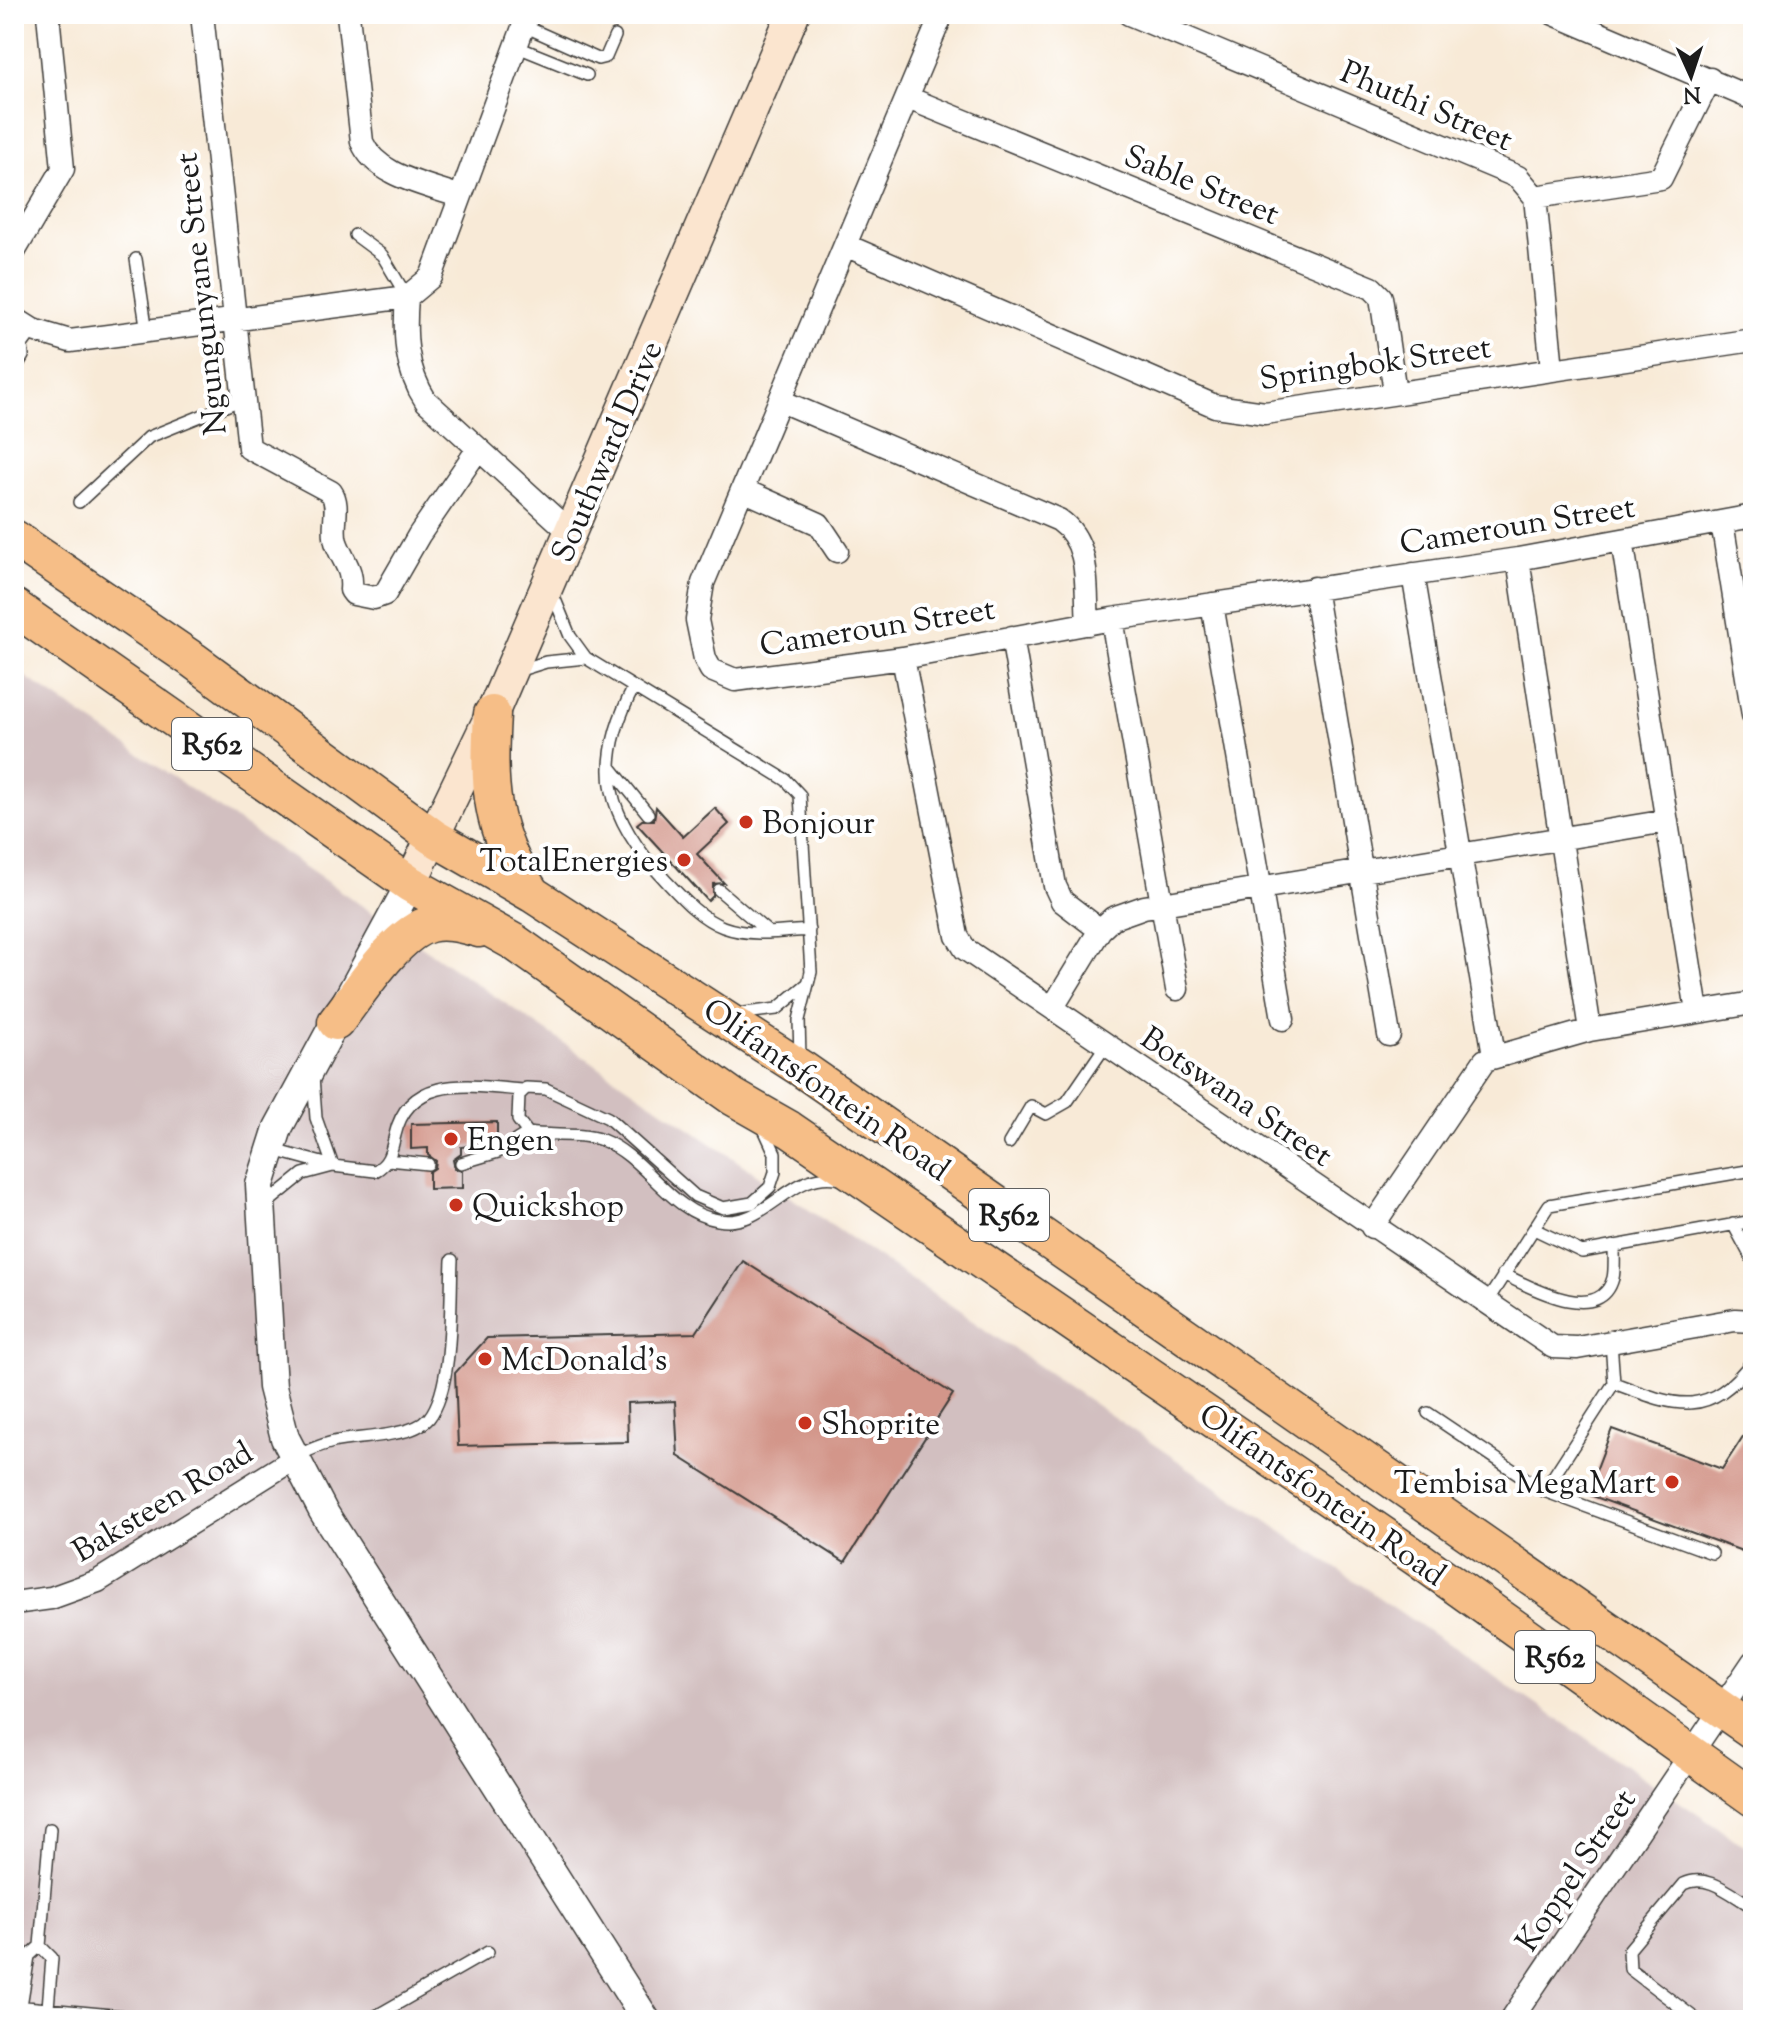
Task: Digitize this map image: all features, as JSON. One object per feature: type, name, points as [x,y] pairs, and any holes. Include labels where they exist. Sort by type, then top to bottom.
[{"type":"main road","name":"Southward Drive","points":[[410,884],[492,714],[793,14]]},
{"type":"main road","name":"Olifantsfontein Road","points":[[14,538],[193,660],[433,837],[532,894],[802,1069],[1753,1731]]},
{"type":"main road","name":"Olifantsfontein Road","points":[[14,607],[410,884],[514,942],[733,1097],[789,1129],[897,1202],[1418,1559],[1753,1798]]},
{"type":"main road","points":[[492,714],[491,785],[496,828],[509,858],[532,894]]},
{"type":"main road","points":[[336,1022],[402,940],[417,929],[447,922],[514,942]]},
{"type":"street","points":[[14,252],[63,169],[48,14]]},
{"type":"street","name":"Ngungunyane Street","points":[[202,14],[249,448],[334,495],[336,542],[353,575],[351,590],[364,597],[385,594],[419,535],[478,449]]},
{"type":"street","points":[[348,14],[362,142],[367,156],[379,166],[458,196]]},
{"type":"street","name":"Cameroun Street","points":[[942,14],[697,604],[700,640],[711,670],[735,680],[903,658],[1112,619],[1518,559],[1753,516]]},
{"type":"street","name":"Phuthi Street","points":[[1129,14],[1518,177],[1535,197]]},
{"type":"street","points":[[1554,14],[1753,99]]},
{"type":"street","points":[[14,318],[33,330],[70,341],[407,297],[431,277],[458,196],[522,29]]},
{"type":"street","points":[[1552,369],[1535,197],[1661,178],[1710,79]]},
{"type":"street","name":"Sable Street","points":[[908,98],[1372,288],[1381,297],[1395,392]]},
{"type":"street","name":"Springbok Street","points":[[845,245],[1215,406],[1254,414],[1753,340]]},
{"type":"street","points":[[407,297],[405,341],[415,382],[435,410],[571,533]]},
{"type":"street","points":[[781,401],[1059,520],[1072,529],[1082,550],[1088,624]]},
{"type":"street","points":[[743,490],[819,524],[837,551]]},
{"type":"street","points":[[1722,522],[1746,624],[1753,715]]},
{"type":"street","points":[[1622,540],[1697,1011]]},
{"type":"street","points":[[1518,559],[1590,1030]]},
{"type":"street","points":[[1413,574],[1463,855],[1494,1055]]},
{"type":"street","points":[[1314,588],[1389,1035]]},
{"type":"street","points":[[1212,604],[1283,1019]]},
{"type":"street","points":[[1112,619],[1177,989]]},
{"type":"street","points":[[1012,637],[1055,886],[1062,901],[1100,930]]},
{"type":"street","name":"Botswana Street","points":[[903,658],[958,940],[965,949],[1372,1227],[1557,1349],[1735,1320],[1753,1321]]},
{"type":"street","points":[[1053,1007],[1100,930],[1128,912],[1259,887],[1667,821]]},
{"type":"street","points":[[410,884],[269,1149],[260,1185],[272,1387],[278,1417],[323,1511],[646,2020]]},
{"type":"street","points":[[1372,1227],[1474,1072],[1494,1055],[1590,1030],[1753,1003]]},
{"type":"street","name":"Baksteen Road","points":[[14,1603],[51,1598],[98,1581],[295,1458]]},
{"type":"street","name":"Koppel Street","points":[[1511,2020],[1753,1662]]},
{"type":"lane","points":[[522,29],[598,59],[606,57],[615,36]]},
{"type":"lane","points":[[522,29],[587,75]]},
{"type":"lane","points":[[355,235],[382,255],[407,297]]},
{"type":"lane","points":[[136,259],[147,332]]},
{"type":"lane","points":[[14,371],[23,356],[22,345],[33,330]]},
{"type":"lane","points":[[79,502],[149,437],[243,399]]},
{"type":"lane","points":[[549,584],[570,636],[586,658],[797,790],[804,812],[810,979],[798,1031],[802,1069]]},
{"type":"lane","points":[[509,675],[546,662],[586,658]]},
{"type":"lane","points":[[634,687],[618,720],[610,767],[615,805],[630,840],[686,902],[726,928],[769,933],[809,930]]},
{"type":"lane","points":[[610,767],[648,814]]},
{"type":"lane","points":[[719,890],[769,933]]},
{"type":"lane","points":[[713,1010],[744,1015],[769,1012],[784,1005],[810,979]]},
{"type":"lane","points":[[1009,1143],[1031,1106],[1046,1114],[1064,1106],[1106,1045]]},
{"type":"lane","points":[[314,1061],[316,1118],[333,1166]]},
{"type":"lane","points":[[269,1149],[369,1172],[382,1168],[388,1160],[396,1130],[411,1103],[423,1093],[443,1087],[522,1090],[533,1086],[608,1118],[695,1196],[716,1207],[730,1208],[752,1203],[766,1193],[773,1181],[776,1162],[768,1134],[733,1097]]},
{"type":"lane","points":[[522,1090],[517,1117],[528,1133]]},
{"type":"lane","points":[[461,1163],[498,1152],[528,1133],[600,1139],[618,1149],[688,1208],[721,1221],[738,1221],[756,1215],[798,1184],[820,1178],[847,1181],[897,1202]]},
{"type":"lane","points":[[388,1160],[428,1164]]},
{"type":"lane","points":[[260,1210],[303,1174],[333,1166]]},
{"type":"lane","points":[[1485,1303],[1549,1205],[1753,1170]]},
{"type":"lane","points":[[1534,1229],[1582,1252],[1753,1221]]},
{"type":"lane","points":[[1733,1224],[1753,1261]]},
{"type":"lane","points":[[1503,1274],[1562,1301],[1590,1300],[1608,1288],[1613,1278],[1614,1247]]},
{"type":"lane","points":[[295,1458],[330,1440],[394,1434],[422,1424],[430,1417],[442,1390],[452,1260]]},
{"type":"lane","points":[[1544,1491],[1614,1383],[1611,1342]]},
{"type":"lane","points":[[1614,1383],[1668,1403],[1702,1403],[1737,1382],[1753,1360]]},
{"type":"lane","points":[[1428,1413],[1544,1491],[1712,1553]]},
{"type":"lane","points":[[50,1829],[40,1946],[29,1956],[18,2006],[166,2020]]},
{"type":"lane","points":[[1697,2020],[1630,1969],[1629,1950],[1684,1884],[1695,1878],[1706,1880],[1753,1907]]},
{"type":"lane","points":[[40,1946],[52,1958],[48,2008]]},
{"type":"lane","points":[[369,2020],[488,1952]]},
{"type":"shaded area","points":[[14,669],[1753,1852],[1753,2020],[14,2020]]},
{"type":"building","points":[[656,807],[683,837],[715,808],[729,824],[697,854],[724,883],[713,884],[713,896],[708,901],[637,824],[642,820],[654,820]]},
{"type":"building","points":[[497,1122],[497,1142],[461,1147],[461,1154],[453,1160],[455,1169],[462,1171],[462,1188],[429,1189],[429,1172],[435,1168],[436,1161],[428,1155],[428,1148],[411,1149],[411,1124]]},
{"type":"building","name":"Shoprite","points":[[743,1261],[953,1394],[845,1562],[678,1456],[675,1401],[627,1403],[628,1442],[458,1446],[455,1373],[487,1338],[696,1333]]},
{"type":"building","name":"Tembisa MegaMart","points":[[1753,1421],[1753,1555],[1587,1494],[1612,1429],[1722,1469]]},
{"type":"place","name":"Bonjour","points":[[746,822]]},
{"type":"place","name":"TotalEnergies","points":[[684,860]]},
{"type":"place","name":"Engen","points":[[451,1139]]},
{"type":"place","name":"Quickshop","points":[[456,1205]]},
{"type":"place","name":"McDonald's","points":[[485,1359]]},
{"type":"place","name":"Shoprite","points":[[805,1423]]},
{"type":"place","name":"Tembisa MegaMart","points":[[1672,1482]]}]
